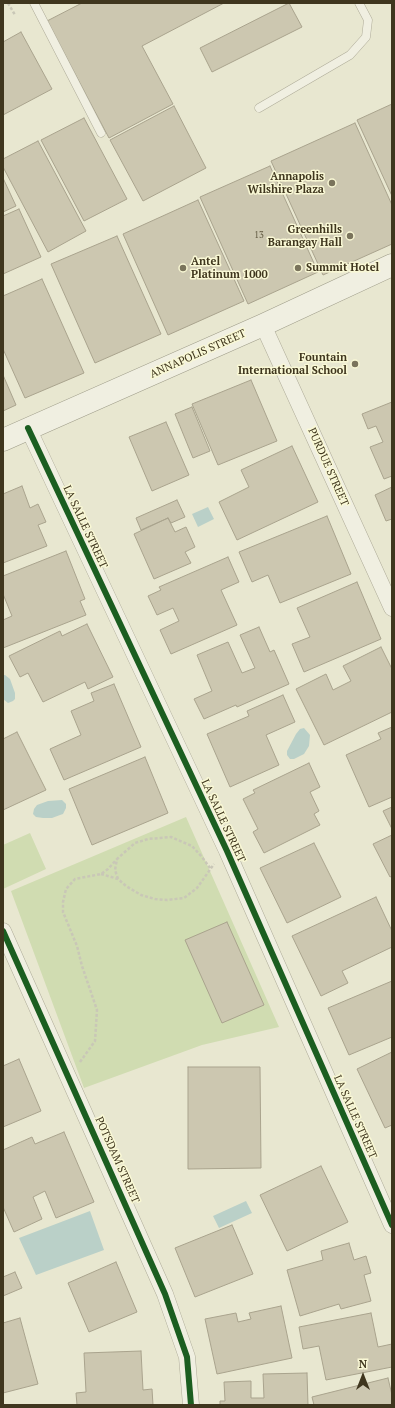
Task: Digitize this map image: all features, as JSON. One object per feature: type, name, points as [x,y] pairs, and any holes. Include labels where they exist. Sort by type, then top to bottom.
[{"type":"street","name":"ANNAPOLIS STREET","points":[[3,440],[263,325],[392,265]]},
{"type":"street","name":"PURDUE STREET","points":[[263,325],[392,608]]},
{"type":"street","name":"LA SALLE STREET","points":[[28,428],[227,851],[392,1225]]},
{"type":"street","name":"POTSDAM STREET","points":[[3,931],[165,1294],[187,1357],[191,1405]]},
{"type":"lane","points":[[34,3],[101,133]]},
{"type":"lane","points":[[259,108],[350,55],[366,37],[368,20],[359,3]]},
{"type":"path","points":[[8,3],[15,15]]},
{"type":"path","points":[[66,1071],[82,1061],[95,1041],[97,1010],[77,946],[63,912],[63,902],[66,889],[75,879],[101,874],[135,843],[148,839],[171,837],[192,846],[210,868]]},
{"type":"path","points":[[101,874],[118,879],[141,895],[155,900],[184,898],[197,888],[210,868],[227,851]]},
{"type":"path","points":[[117,858],[115,870],[118,879]]},
{"type":"green space","points":[[186,817],[279,1027],[202,1045],[84,1088],[11,891]]},
{"type":"green space","points":[[30,833],[46,869],[3,889],[3,845]]},
{"type":"water","points":[[208,507],[214,519],[198,527],[192,514]]},
{"type":"water","points":[[3,675],[10,679],[15,693],[15,699],[8,703],[3,699]]},
{"type":"water","points":[[304,728],[310,735],[309,746],[304,754],[294,759],[290,759],[287,755],[287,751],[296,734],[300,729]]},
{"type":"water","points":[[62,800],[66,804],[63,814],[52,818],[43,818],[36,817],[33,814],[37,805],[48,801]]},
{"type":"water","points":[[246,1201],[252,1213],[219,1228],[213,1216]]},
{"type":"water","points":[[90,1211],[104,1250],[36,1275],[19,1238]]},
{"type":"building","points":[[82,3],[224,3],[142,46],[173,104],[109,138],[47,21]]},
{"type":"building","points":[[289,3],[302,27],[212,72],[200,48]]},
{"type":"building","points":[[21,32],[52,89],[3,115],[3,42]]},
{"type":"building","points":[[392,104],[392,196],[357,120]]},
{"type":"building","points":[[174,106],[206,168],[143,201],[110,140]]},
{"type":"building","points":[[84,118],[127,199],[84,221],[41,140]]},
{"type":"building","name":"Annapolis Wilshire Plaza","points":[[355,123],[392,205],[392,244],[323,275],[271,161]]},
{"type":"building","points":[[38,141],[86,231],[48,252],[3,167],[3,159]]},
{"type":"building","points":[[270,166],[318,272],[248,304],[200,197]]},
{"type":"building","points":[[3,178],[16,206],[3,212]]},
{"type":"building","name":"Antel Platinum 1000","points":[[198,200],[244,301],[168,335],[123,234]]},
{"type":"building","points":[[19,209],[41,257],[3,274],[3,216]]},
{"type":"building","points":[[117,236],[161,334],[95,363],[51,264]]},
{"type":"building","points":[[42,279],[84,373],[25,398],[3,349],[3,296]]},
{"type":"building","points":[[3,375],[16,405],[3,411]]},
{"type":"building","points":[[251,380],[277,441],[218,465],[192,404]]},
{"type":"building","points":[[392,402],[392,476],[384,479],[370,447],[383,442],[376,426],[368,429],[362,414]]},
{"type":"building","points":[[192,407],[210,451],[193,458],[175,414]]},
{"type":"building","points":[[166,422],[189,475],[152,491],[129,437]]},
{"type":"building","points":[[292,446],[318,502],[237,540],[219,502],[249,487],[241,470]]},
{"type":"building","points":[[22,486],[30,508],[38,504],[46,522],[38,525],[47,546],[3,563],[3,494]]},
{"type":"building","points":[[392,487],[392,519],[386,521],[375,495]]},
{"type":"building","points":[[177,500],[185,517],[171,523],[168,518],[141,530],[136,518]]},
{"type":"building","points":[[327,516],[351,574],[280,603],[268,575],[252,582],[239,552]]},
{"type":"building","points":[[168,518],[175,532],[186,527],[195,547],[185,552],[191,563],[154,579],[134,534]]},
{"type":"building","points":[[66,551],[85,599],[80,601],[86,615],[3,648],[3,620],[12,616],[3,594],[3,576]]},
{"type":"building","points":[[228,557],[239,582],[221,590],[237,625],[171,654],[160,630],[179,621],[173,608],[157,615],[148,596],[161,590],[159,587]]},
{"type":"building","points":[[357,582],[381,639],[304,672],[292,644],[310,637],[297,608]]},
{"type":"building","points":[[87,624],[113,677],[88,689],[85,682],[43,702],[28,673],[20,677],[9,656],[60,631],[62,636]]},
{"type":"building","points":[[259,627],[270,652],[274,650],[289,684],[237,707],[236,705],[204,719],[194,699],[212,691],[197,655],[228,642],[242,673],[255,668],[240,635]]},
{"type":"building","points":[[381,647],[392,669],[392,712],[324,745],[296,689],[326,674],[333,690],[351,681],[343,666]]},
{"type":"building","points":[[114,684],[141,747],[64,780],[50,749],[81,735],[71,711],[94,701],[91,693]]},
{"type":"building","points":[[283,695],[295,722],[266,735],[279,765],[230,787],[207,734],[249,716],[247,711]]},
{"type":"building","points":[[392,727],[392,797],[369,807],[346,755],[381,739],[378,733]]},
{"type":"building","points":[[17,732],[46,790],[3,810],[3,739]]},
{"type":"building","points":[[145,757],[168,813],[92,845],[69,789]]},
{"type":"building","points":[[309,763],[320,787],[310,792],[319,811],[314,814],[320,825],[264,853],[253,832],[258,829],[243,799],[255,793],[253,790]]},
{"type":"building","points":[[392,807],[392,829],[383,811]]},
{"type":"building","points":[[392,835],[392,876],[390,877],[373,844]]},
{"type":"building","points":[[314,843],[341,897],[287,923],[260,868]]},
{"type":"building","points":[[376,897],[392,931],[392,947],[342,971],[348,983],[321,996],[292,936]]},
{"type":"building","points":[[227,922],[264,1005],[222,1023],[185,940]]},
{"type":"building","points":[[392,981],[392,1037],[349,1055],[328,1008]]},
{"type":"building","points":[[392,1052],[392,1125],[385,1128],[357,1069]]},
{"type":"building","points":[[19,1059],[41,1111],[3,1127],[3,1066]]},
{"type":"building","points":[[188,1067],[260,1067],[261,1168],[188,1169]]},
{"type":"building","points":[[64,1132],[94,1202],[56,1218],[45,1191],[33,1197],[42,1219],[14,1232],[3,1207],[3,1150],[32,1137],[35,1144]]},
{"type":"building","points":[[321,1166],[348,1222],[287,1251],[260,1195]]},
{"type":"building","points":[[232,1225],[253,1274],[195,1297],[175,1248]]},
{"type":"building","points":[[349,1243],[354,1260],[366,1256],[371,1273],[364,1275],[371,1301],[341,1309],[339,1304],[300,1316],[287,1270],[323,1260],[321,1251]]},
{"type":"building","points":[[116,1262],[137,1312],[89,1332],[68,1283]]},
{"type":"building","points":[[15,1272],[22,1288],[3,1296],[3,1277]]},
{"type":"building","points":[[281,1306],[292,1358],[217,1374],[205,1319],[236,1313],[238,1322],[251,1319],[249,1313]]},
{"type":"building","points":[[371,1313],[378,1347],[392,1344],[392,1367],[326,1380],[319,1346],[303,1349],[299,1327]]},
{"type":"building","points":[[20,1318],[38,1384],[3,1393],[3,1323]]},
{"type":"building","points":[[141,1351],[143,1390],[152,1389],[153,1405],[77,1405],[76,1393],[86,1392],[84,1353]]},
{"type":"building","points":[[307,1373],[308,1405],[220,1405],[220,1401],[225,1401],[224,1382],[251,1381],[251,1398],[264,1398],[263,1374]]},
{"type":"building","points":[[388,1378],[392,1395],[392,1405],[314,1405],[312,1397]]},
{"type":"cycle path","points":[[28,428],[227,851],[392,1225]]},
{"type":"cycle path","points":[[3,931],[165,1294],[187,1357],[191,1405]]},
{"type":"place","name":"Annapolis Wilshire Plaza","points":[[332,183]]},
{"type":"place","name":"Greenhills Barangay Hall","points":[[350,236]]},
{"type":"place","name":"Antel Platinum 1000","points":[[183,268]]},
{"type":"place","name":"Summit Hotel","points":[[298,268]]},
{"type":"place","name":"Fountain International School","points":[[355,364]]}]
